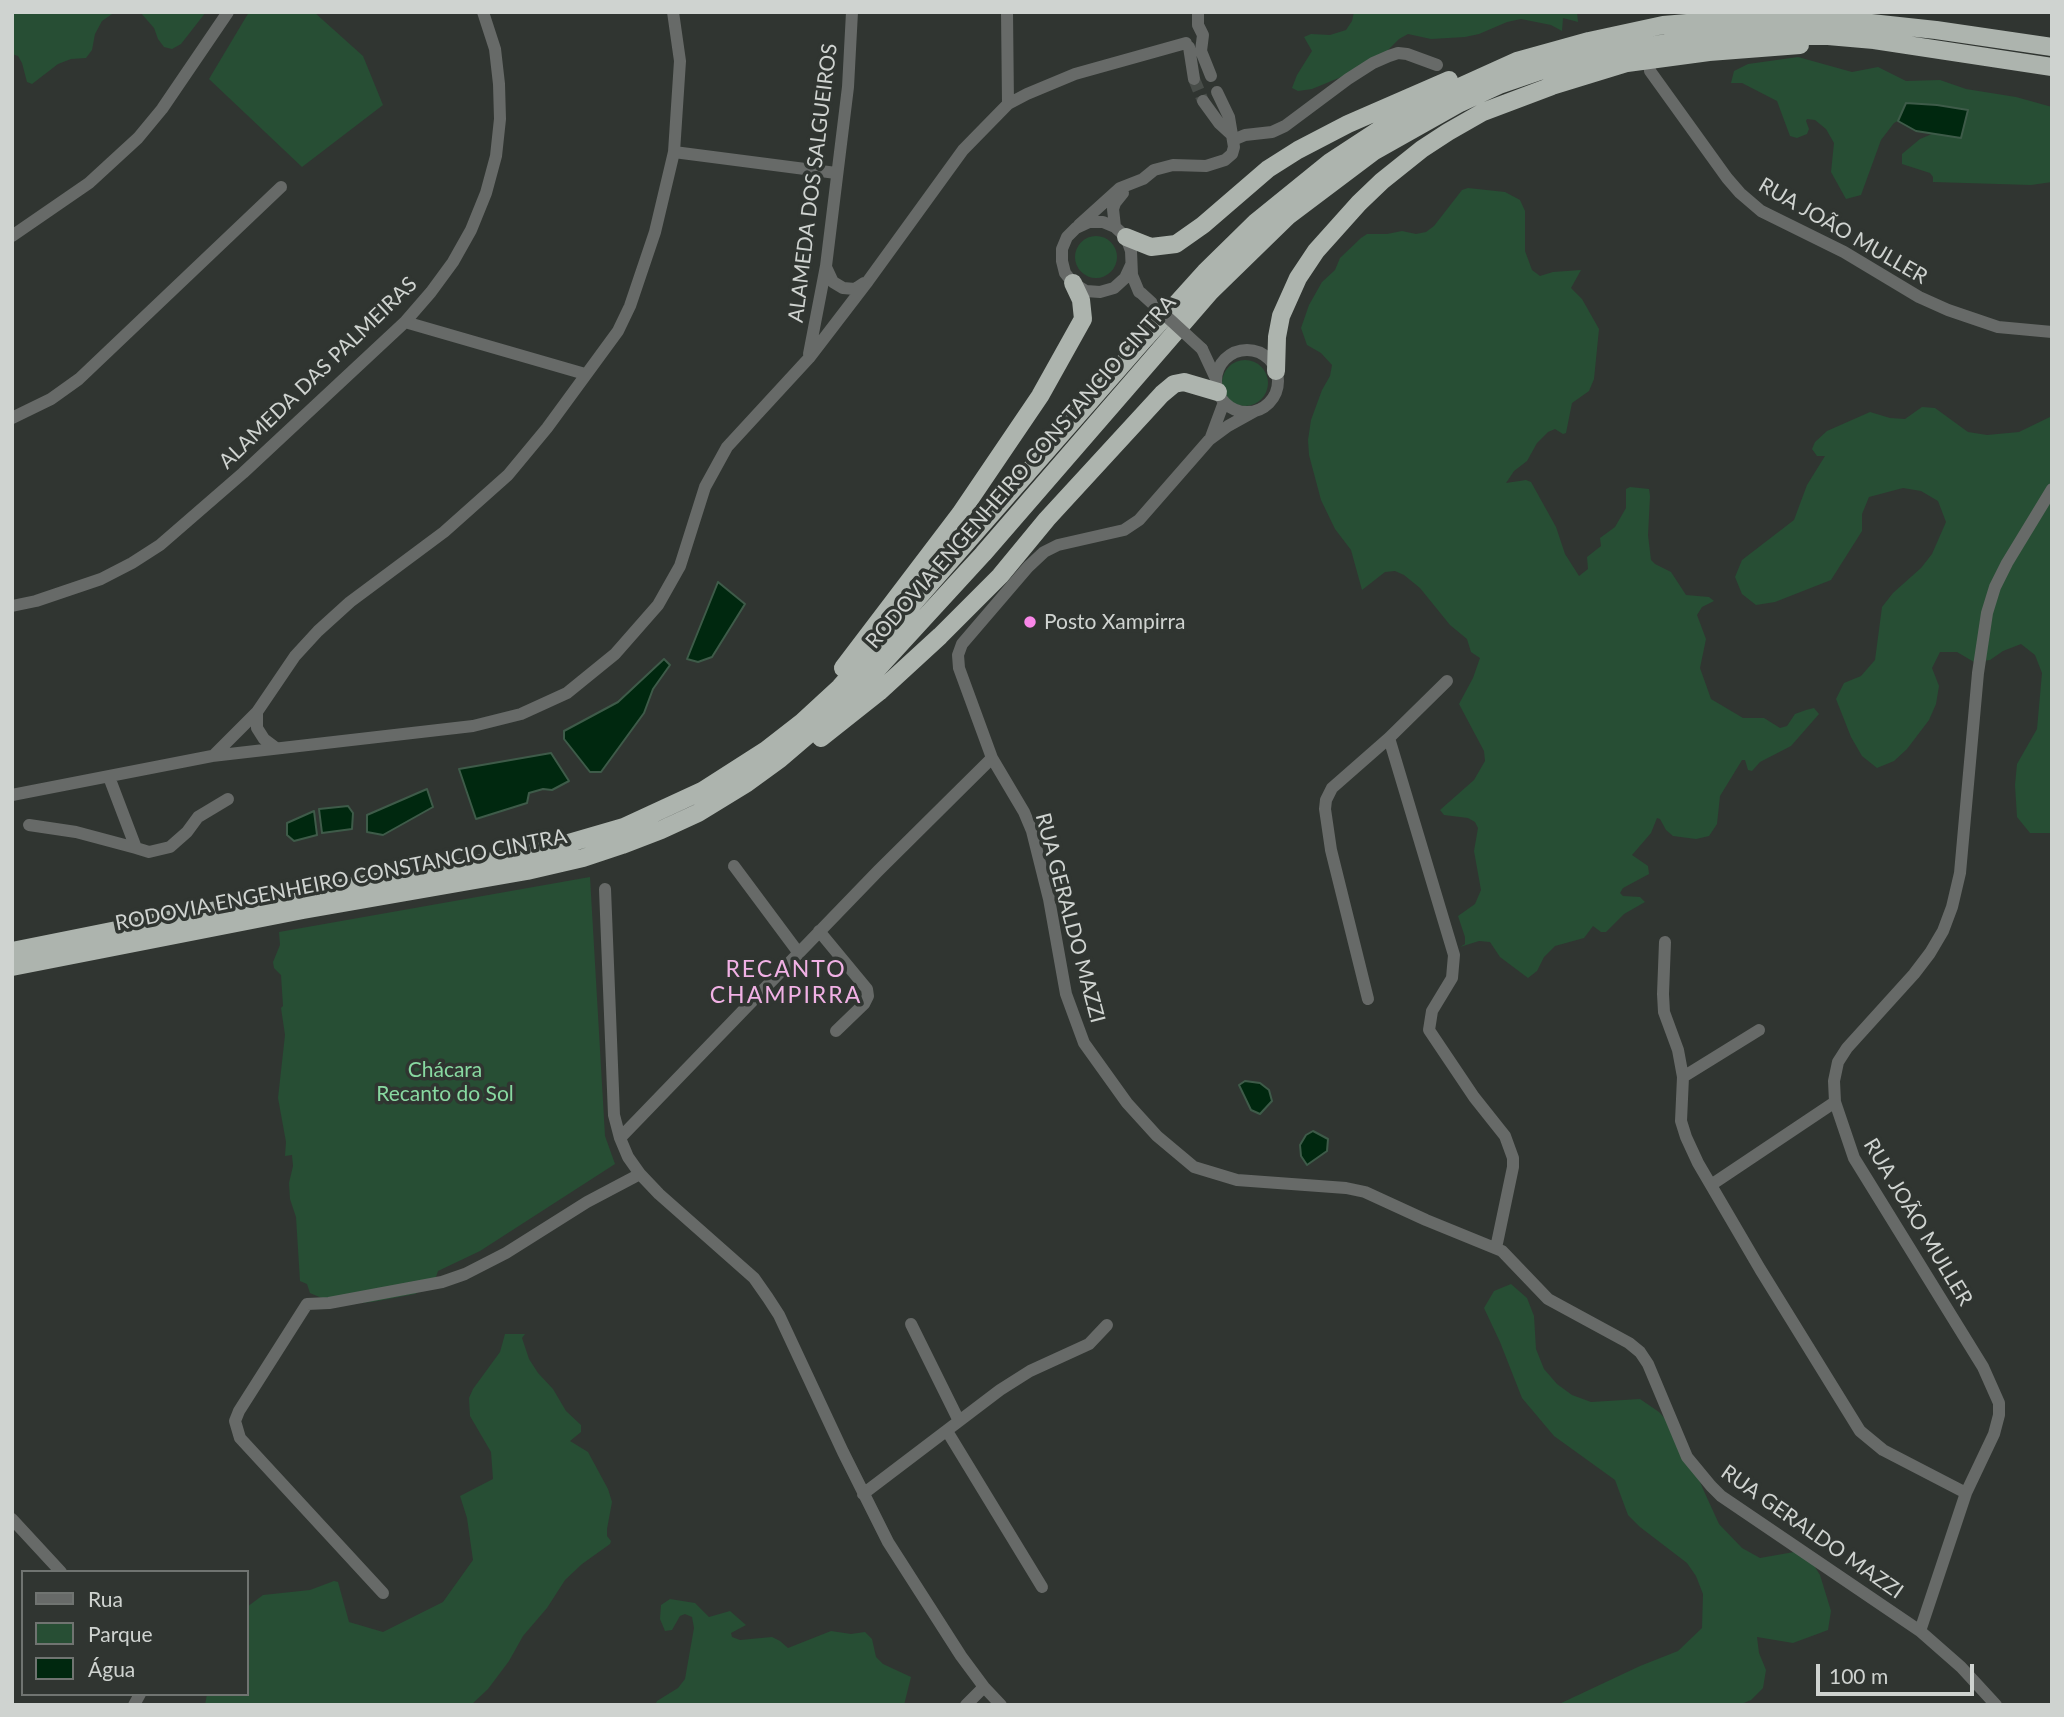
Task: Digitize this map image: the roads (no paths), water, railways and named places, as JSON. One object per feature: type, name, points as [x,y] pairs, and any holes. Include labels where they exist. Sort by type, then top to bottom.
[{"type":"highway","name":"RODOVIA ENGENHEIRO CONSTANCIO CINTRA","points":[[12,967],[289,912],[527,871],[583,858],[662,830],[698,813],[747,783],[802,722],[841,687],[1132,353],[1205,272],[1256,222],[1330,162],[1388,124],[1517,61],[1589,41],[1663,25],[1748,18],[1843,20],[2052,47]]},
{"type":"highway","name":"RODOVIA ENGENHEIRO CONSTANCIO CINTRA","points":[[12,951],[227,907],[437,872],[590,839],[624,827],[702,791],[773,754],[849,700],[901,646],[1210,292],[1289,216],[1373,152],[1460,103],[1499,85],[1586,59],[1685,39],[1729,35],[1793,34],[1874,40],[2052,67]]},
{"type":"highway","points":[[1276,371],[1281,316],[1298,278],[1316,251],[1392,173],[1422,149],[1483,112],[1552,86],[1627,63],[1743,49],[1856,44],[1874,40]]},
{"type":"highway","points":[[1121,232],[1151,247],[1176,244],[1203,225],[1268,169],[1298,150],[1348,124],[1429,88],[1468,73],[1517,61]]},
{"type":"highway","points":[[773,754],[793,718],[847,663],[960,514],[1040,396],[1083,319],[1081,300],[1073,283]]},
{"type":"highway","points":[[773,754],[807,748],[879,691],[940,636],[1000,576],[1047,519],[1174,384],[1184,382],[1219,391]]},
{"type":"street","points":[[12,236],[89,183],[138,138],[162,109],[228,12]]},
{"type":"street","name":"ALAMEDA DAS PALMEIRAS","points":[[12,606],[36,601],[101,579],[160,545],[243,473],[405,322],[453,262],[471,230],[486,192],[500,119],[495,49],[483,12]]},
{"type":"street","points":[[212,756],[257,712],[295,656],[318,631],[350,602],[453,524],[508,475],[547,428],[618,331],[630,306],[655,232],[674,152],[680,61],[673,12]]},
{"type":"street","name":"ALAMEDA DOS SALGUEIROS","points":[[809,358],[826,266],[848,87],[852,12]]},
{"type":"street","points":[[1007,12],[1008,104]]},
{"type":"street","points":[[1194,79],[1190,29],[1198,18]]},
{"type":"street","points":[[12,795],[212,756],[473,726],[521,714],[567,693],[615,654],[658,605],[680,566],[705,487],[727,447],[809,358],[963,150],[1008,104],[1044,86],[1075,74],[1192,47]]},
{"type":"street","points":[[1192,47],[1211,76]]},
{"type":"street","points":[[1232,137],[1272,132],[1285,126],[1348,79],[1389,56],[1407,54],[1437,65]]},
{"type":"street","points":[[1649,59],[1648,68],[1663,90]]},
{"type":"street","points":[[1627,63],[1663,90]]},
{"type":"street","name":"RUA JOÃO MULLER","points":[[1663,90],[1740,194],[1761,211],[1843,252],[1919,297],[1948,310],[1998,327],[2052,332]]},
{"type":"street","points":[[1217,92],[1229,117],[1234,147],[1232,154],[1225,160],[1206,166],[1173,165],[1154,170],[1131,185],[1113,209],[1131,251],[1133,278],[1140,293],[1203,350],[1219,391],[1233,409],[1255,411]]},
{"type":"street","points":[[1203,101],[1232,137]]},
{"type":"street","points":[[674,152],[836,173]]},
{"type":"street","points":[[1131,185],[1119,188],[1067,237],[1062,248],[1065,273],[1073,283],[1086,290],[1100,292],[1114,288],[1125,278],[1131,265]]},
{"type":"street","points":[[12,418],[51,399],[79,379],[281,187]]},
{"type":"street","points":[[1076,228],[1089,222],[1103,222],[1121,232]]},
{"type":"street","points":[[826,266],[833,282],[843,288],[855,289],[868,281]]},
{"type":"street","points":[[1114,288],[1140,293]]},
{"type":"street","points":[[405,322],[585,374]]},
{"type":"street","points":[[1203,350],[1248,350],[1260,353],[1270,360],[1276,371],[1278,384],[1274,396],[1266,405],[1209,440]]},
{"type":"street","points":[[1209,440],[1219,391],[1219,368],[1226,358],[1235,352]]},
{"type":"street","name":"RUA GERALDO MAZZI","points":[[1209,440],[1139,520],[1124,530],[1058,545],[1044,552],[962,644],[958,655],[959,668],[992,758],[1024,812],[1032,831],[1049,899],[1066,994],[1084,1043],[1127,1102],[1157,1136],[1195,1167],[1237,1180],[1346,1188],[1365,1192],[1436,1225],[1496,1248],[1509,1257],[1532,1285],[1548,1299],[1583,1320],[1614,1333],[1640,1352],[1648,1364],[1687,1457],[1721,1496],[1920,1631],[1961,1667],[1996,1705]]},
{"type":"street","name":"RUA JOÃO MULLER","points":[[1920,1631],[1966,1493],[1994,1434],[1999,1404],[1983,1367],[1854,1158],[1835,1102],[1834,1081],[1838,1062],[1847,1048],[1930,953],[1943,931],[1952,907],[1960,873],[1978,673],[1987,613],[1995,587],[2007,563],[2052,489]]},
{"type":"street","points":[[1368,999],[1331,850],[1325,809],[1328,793],[1447,681]]},
{"type":"street","points":[[257,712],[257,728],[264,739],[276,748]]},
{"type":"street","points":[[1389,738],[1454,955],[1452,978],[1432,1011],[1429,1030],[1482,1110],[1505,1136],[1513,1158],[1496,1248]]},
{"type":"street","points":[[620,1138],[819,931],[992,758]]},
{"type":"street","points":[[109,777],[136,848]]},
{"type":"street","points":[[29,825],[76,832],[149,852],[170,847],[187,832],[198,817],[228,799]]},
{"type":"street","points":[[734,866],[798,953]]},
{"type":"street","points":[[605,889],[614,1115],[628,1157],[659,1194],[754,1278],[768,1298],[779,1315],[863,1494],[910,1578],[961,1656],[1001,1705]]},
{"type":"street","points":[[819,931],[867,989],[868,996],[864,1004],[836,1031]]},
{"type":"street","points":[[1665,942],[1662,994],[1664,1012],[1678,1049],[1683,1077],[1681,1121],[1686,1137],[1711,1185],[1860,1431],[1883,1450],[1966,1493]]},
{"type":"street","points":[[1683,1077],[1759,1030]]},
{"type":"street","points":[[1711,1185],[1835,1102]]},
{"type":"street","points":[[383,1593],[240,1438],[235,1421],[239,1411],[307,1304],[316,1305],[442,1282],[465,1274],[506,1253],[587,1202],[640,1174]]},
{"type":"street","points":[[911,1324],[959,1421]]},
{"type":"street","points":[[863,1494],[1017,1379],[1089,1344],[1107,1325]]},
{"type":"street","points":[[947,1431],[1042,1587]]},
{"type":"street","points":[[12,1519],[59,1570]]},
{"type":"street","points":[[966,1705],[984,1687]]},
{"type":"water","points":[[1906,103],[1968,110],[1961,138],[1916,131],[1898,121]]},
{"type":"water","points":[[718,582],[745,604],[712,657],[698,662],[687,659]]},
{"type":"water","points":[[664,659],[670,665],[653,689],[644,713],[601,772],[590,772],[564,739],[564,731],[618,702]]},
{"type":"water","points":[[551,753],[569,781],[552,790],[543,789],[529,793],[527,803],[476,819],[459,769]]},
{"type":"water","points":[[427,789],[433,807],[383,835],[367,832],[367,815]]},
{"type":"water","points":[[348,806],[353,813],[352,829],[322,833],[319,809]]},
{"type":"water","points":[[314,811],[317,835],[294,841],[287,835],[287,823]]},
{"type":"water","points":[[1245,1081],[1260,1083],[1269,1090],[1272,1101],[1260,1114],[1251,1110],[1239,1085]]},
{"type":"water","points":[[1313,1131],[1328,1139],[1327,1151],[1307,1165],[1301,1156],[1300,1145],[1306,1135]]},
{"type":"tunnel","points":[[1194,79],[1203,101]]},
{"type":"place","name":"Posto Xampirra","points":[[1030,622]]},
{"type":"district","name":"RECANTO CHAMPIRRA","points":[[786,983]]},
{"type":"park label","name":"Chácara Recanto do Sol","points":[[445,1082]]}]
